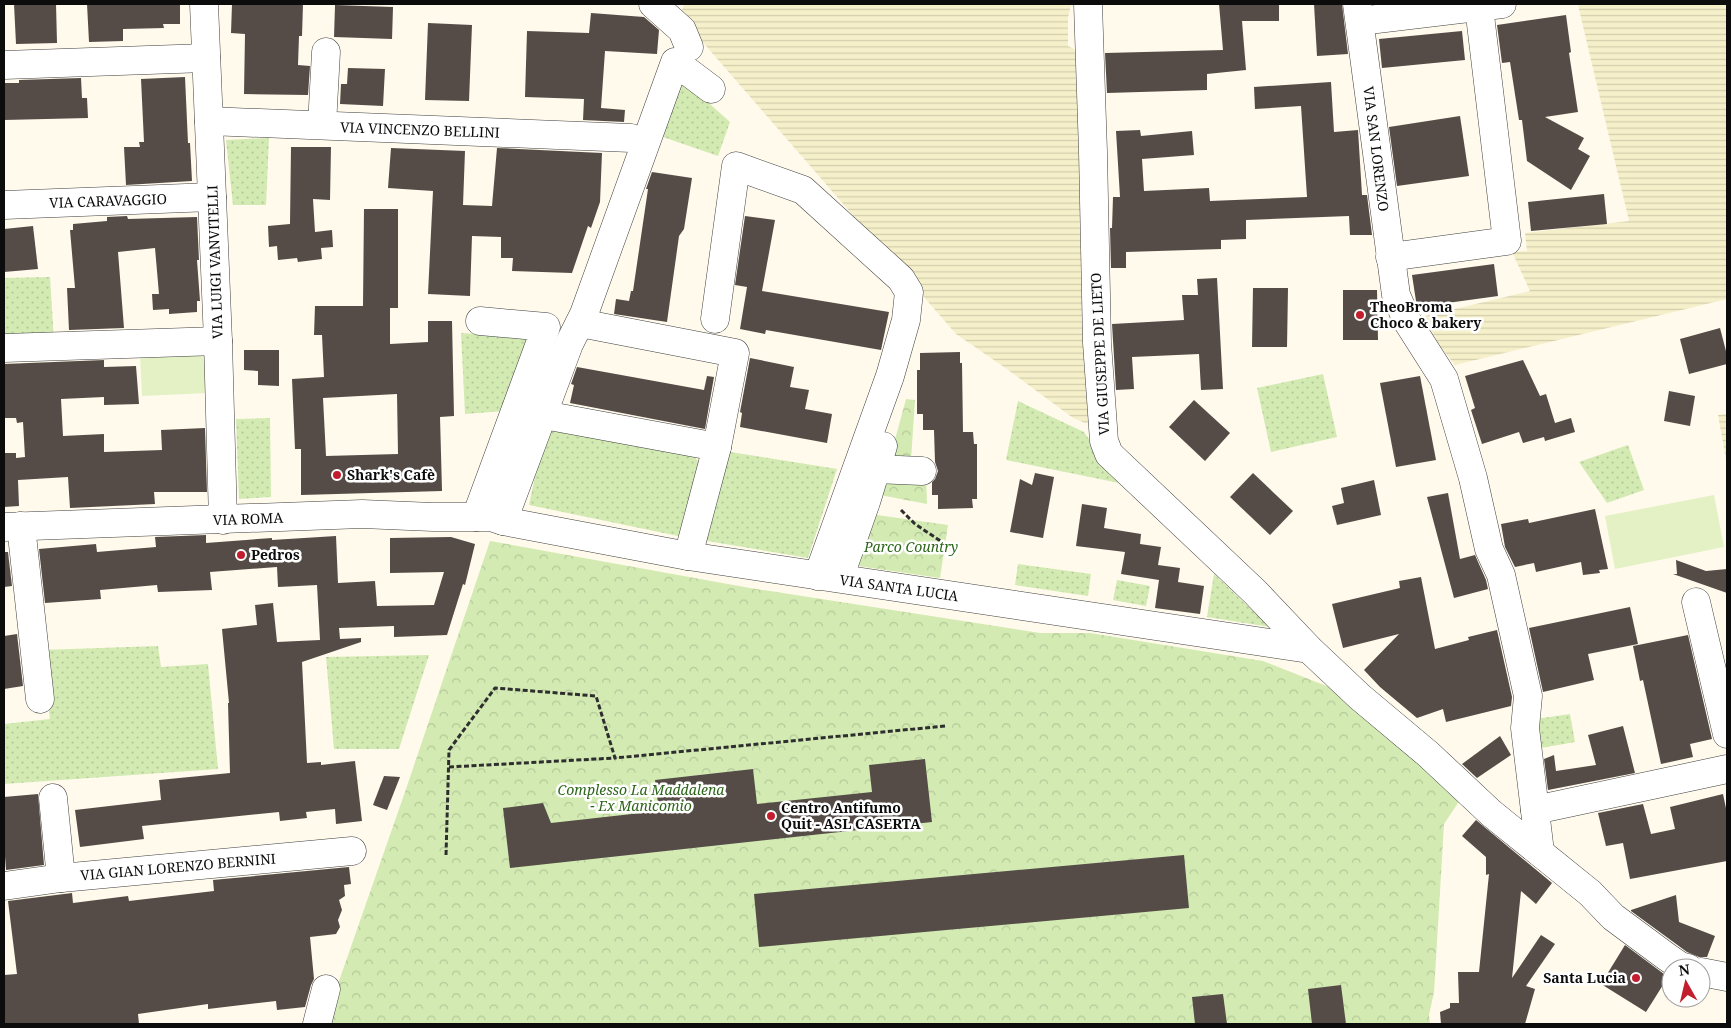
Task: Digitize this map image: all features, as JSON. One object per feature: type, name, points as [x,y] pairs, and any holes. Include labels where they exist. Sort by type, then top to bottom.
[{"type":"street","name":"VIA LUIGI VANVITELLI","points":[[204,4],[218,341],[223,520]]},
{"type":"street","points":[[653,4],[682,30],[689,47]]},
{"type":"street","name":"VIA GIUSEPPE DE LIETO","points":[[1088,4],[1097,343],[1104,441],[1109,454],[1255,592],[1360,697],[1428,754],[1491,813],[1590,893],[1613,917],[1669,958]]},
{"type":"street","points":[[1358,12],[1490,5],[1507,241],[1390,257]]},
{"type":"street","name":"VIA SAN LORENZO","points":[[1358,12],[1396,295],[1406,321],[1444,379],[1473,478],[1489,549],[1501,575],[1528,696],[1525,728],[1540,852]]},
{"type":"street","points":[[322,126],[326,52]]},
{"type":"street","points":[[4,65],[206,58]]},
{"type":"street","points":[[490,518],[544,414],[569,344],[584,314],[674,62],[712,90]]},
{"type":"street","name":"VIA VINCENZO BELLINI","points":[[209,121],[631,138]]},
{"type":"street","points":[[715,319],[736,166],[803,190],[901,279],[909,292],[906,320],[830,573]]},
{"type":"street","name":"VIA CARAVAGGIO","points":[[4,205],[212,197]]},
{"type":"street","points":[[480,321],[546,327],[490,518]]},
{"type":"street","points":[[580,323],[736,353],[717,447],[688,556]]},
{"type":"street","points":[[4,348],[218,341]]},
{"type":"street","points":[[830,573],[866,502],[897,401]]},
{"type":"street","points":[[544,414],[717,447]]},
{"type":"street","points":[[875,469],[922,471]]},
{"type":"street","name":"VIA ROMA","points":[[13,527],[362,514],[433,518],[490,518]]},
{"type":"street","name":"VIA SANTA LUCIA","points":[[490,518],[688,556],[830,573],[1309,648]]},
{"type":"street","points":[[13,527],[40,699]]},
{"type":"street","points":[[1696,602],[1727,734]]},
{"type":"street","points":[[1535,810],[1727,768]]},
{"type":"street","points":[[52,798],[61,878]]},
{"type":"street","name":"VIA GIAN LORENZO BERNINI","points":[[4,886],[61,878],[352,851]]},
{"type":"street","points":[[1711,974],[1727,978]]},
{"type":"street","points":[[317,1024],[326,988]]},
{"type":"path","points":[[901,510],[915,524],[951,548]]},
{"type":"path","points":[[446,855],[449,750],[495,688],[596,696],[615,758]]},
{"type":"path","points":[[448,767],[615,758],[945,726]]},
{"type":"shaded area","points":[[684,4],[1071,4],[1068,18],[1068,46],[1076,50],[1093,422],[1085,423],[1073,418],[956,334],[680,16]]},
{"type":"shaded area","points":[[1727,4],[1727,299],[1455,365],[1417,318],[1530,291],[1512,252],[1527,251],[1525,233],[1629,221],[1578,5]]},
{"type":"shaded area","points":[[1727,414],[1727,465],[1718,415]]},
{"type":"green space","points":[[683,80],[730,122],[718,156],[663,137]]},
{"type":"green space","points":[[269,138],[266,205],[233,205],[226,140]]},
{"type":"green space","points":[[50,277],[54,341],[4,340],[4,278]]},
{"type":"green space","points":[[461,333],[530,337],[504,411],[465,414]]},
{"type":"green space","points":[[206,351],[208,393],[142,396],[140,354]]},
{"type":"green space","points":[[1323,374],[1337,437],[1271,452],[1257,388]]},
{"type":"green space","name":"Parco Country","points":[[906,399],[915,400],[910,475],[926,476],[927,504],[880,495]]},
{"type":"green space","points":[[1018,401],[1084,432],[1119,483],[1006,460]]},
{"type":"green space","points":[[270,418],[271,497],[239,499],[236,419]]},
{"type":"green space","points":[[551,430],[695,457],[699,463],[683,537],[529,505],[543,439]]},
{"type":"green space","points":[[1628,445],[1644,490],[1607,503],[1579,462]]},
{"type":"green space","points":[[724,451],[837,469],[808,558],[701,540]]},
{"type":"green space","points":[[1714,495],[1724,547],[1615,569],[1605,516]]},
{"type":"green space","name":"Parco Country","points":[[870,514],[948,525],[940,578],[851,565]]},
{"type":"green space","name":"Complesso La Maddalena - Ex Manicomio","points":[[490,541],[750,588],[1040,633],[1090,633],[1263,661],[1334,689],[1460,800],[1444,824],[1434,992],[1429,1015],[1430,1024],[324,1024]]},
{"type":"green space","points":[[1018,564],[1091,574],[1088,596],[1015,585]]},
{"type":"green space","points":[[1214,574],[1270,627],[1207,617]]},
{"type":"green space","points":[[1117,580],[1150,586],[1146,606],[1113,600]]},
{"type":"green space","points":[[158,646],[161,667],[208,664],[218,769],[4,784],[4,724],[50,719],[41,650]]},
{"type":"green space","points":[[429,655],[399,749],[334,749],[326,657]]},
{"type":"green space","points":[[1570,714],[1575,742],[1541,748],[1536,719]]},
{"type":"building","points":[[14,4],[56,4],[57,43],[16,44]]},
{"type":"building","points":[[87,4],[180,4],[180,24],[163,24],[164,28],[123,29],[123,41],[89,42]]},
{"type":"building","points":[[232,4],[303,4],[302,36],[299,36],[298,65],[310,66],[308,95],[244,94],[245,34],[231,33]]},
{"type":"building","points":[[1219,4],[1279,4],[1279,21],[1242,21],[1246,70],[1207,74],[1207,90],[1107,93],[1105,53],[1223,50]]},
{"type":"building","points":[[1314,4],[1342,4],[1348,54],[1317,56]]},
{"type":"building","points":[[335,5],[393,7],[392,39],[334,37]]},
{"type":"building","points":[[591,13],[644,17],[659,30],[657,54],[605,51],[601,108],[625,110],[624,122],[583,120],[584,99],[525,97],[527,31],[589,33]]},
{"type":"building","points":[[1566,15],[1571,52],[1569,53],[1578,112],[1545,117],[1584,138],[1578,149],[1590,156],[1571,190],[1527,161],[1522,120],[1519,120],[1510,62],[1502,63],[1497,25]]},
{"type":"building","points":[[428,23],[472,25],[469,101],[425,100]]},
{"type":"building","points":[[1462,31],[1465,60],[1382,68],[1379,39]]},
{"type":"building","points":[[348,68],[385,69],[383,106],[340,104],[341,84],[347,84]]},
{"type":"building","points":[[185,77],[192,181],[126,185],[124,147],[140,147],[139,142],[144,142],[141,79]]},
{"type":"building","points":[[81,78],[82,98],[87,98],[88,118],[4,120],[4,83],[19,83],[19,80]]},
{"type":"building","points":[[1331,82],[1334,132],[1358,130],[1362,195],[1367,195],[1372,235],[1350,235],[1349,216],[1246,220],[1246,239],[1221,240],[1221,249],[1126,252],[1126,268],[1111,268],[1110,228],[1112,228],[1113,197],[1120,197],[1116,131],[1140,130],[1141,136],[1192,131],[1194,155],[1142,159],[1144,191],[1209,188],[1210,201],[1307,197],[1301,106],[1255,109],[1254,87]]},
{"type":"building","points":[[1460,116],[1469,176],[1397,186],[1389,127]]},
{"type":"building","points":[[291,147],[331,147],[330,200],[313,199],[315,232],[332,230],[333,247],[321,248],[322,259],[298,262],[297,258],[278,260],[277,246],[269,247],[268,226],[290,224]]},
{"type":"building","points":[[391,148],[465,151],[463,205],[492,206],[497,148],[602,153],[600,202],[591,228],[588,226],[572,273],[512,271],[513,258],[501,258],[501,237],[472,236],[470,296],[428,294],[433,191],[388,188]]},
{"type":"building","points":[[652,172],[692,178],[684,229],[679,236],[667,322],[614,314],[616,299],[629,301],[631,291],[633,291],[648,189],[646,189]]},
{"type":"building","points":[[1604,194],[1607,224],[1531,231],[1528,202]]},
{"type":"building","points":[[364,209],[398,209],[398,308],[390,308],[390,344],[428,342],[428,321],[452,321],[454,416],[440,417],[442,491],[301,495],[301,449],[295,449],[292,379],[324,377],[322,335],[314,335],[315,306],[363,306]],"holes":[[[397,394],[398,454],[326,456],[323,398]]]},
{"type":"building","points":[[127,216],[128,219],[197,217],[199,260],[197,260],[200,301],[197,301],[197,312],[169,314],[169,309],[153,310],[152,294],[159,294],[155,248],[118,252],[124,328],[69,330],[67,288],[75,288],[70,230],[73,230],[73,224],[107,221],[107,217]]},
{"type":"building","points":[[745,216],[775,220],[762,291],[889,312],[881,350],[766,330],[765,334],[740,329],[747,287],[735,285]]},
{"type":"building","points":[[33,226],[38,269],[4,272],[4,229]]},
{"type":"building","points":[[1494,264],[1498,296],[1418,307],[1412,275]]},
{"type":"building","points":[[1217,278],[1223,389],[1201,390],[1199,354],[1132,357],[1134,389],[1116,390],[1112,324],[1184,320],[1182,295],[1198,295],[1197,279]]},
{"type":"building","points":[[1253,288],[1288,288],[1287,347],[1252,347]]},
{"type":"building","name":"TheoBroma Choco & bakery","points":[[1343,290],[1377,290],[1378,340],[1343,340]]},
{"type":"building","points":[[1720,328],[1727,355],[1727,364],[1689,374],[1680,339]]},
{"type":"building","points":[[244,350],[279,350],[279,386],[258,385],[258,371],[244,370]]},
{"type":"building","points":[[960,352],[960,363],[962,363],[963,432],[973,432],[974,444],[977,444],[977,499],[972,499],[973,508],[938,509],[938,495],[932,495],[932,482],[938,471],[935,462],[934,430],[923,430],[923,414],[917,414],[917,370],[920,370],[920,353]]},
{"type":"building","points":[[750,358],[794,367],[790,387],[809,390],[805,409],[832,414],[827,443],[740,427],[742,413],[740,412]]},
{"type":"building","points":[[104,360],[104,367],[136,366],[139,404],[104,405],[104,397],[61,399],[63,436],[104,434],[104,452],[162,450],[161,430],[205,428],[207,492],[154,492],[155,504],[70,508],[68,477],[18,480],[19,506],[4,507],[4,453],[16,453],[16,458],[25,457],[23,422],[17,423],[16,418],[4,418],[4,364]]},
{"type":"building","points":[[1523,360],[1540,396],[1546,394],[1555,423],[1571,418],[1575,432],[1545,441],[1544,437],[1523,443],[1519,432],[1482,444],[1471,410],[1475,408],[1465,376]]},
{"type":"building","points":[[577,367],[704,390],[707,376],[714,377],[705,429],[570,403],[574,385],[571,384]]},
{"type":"building","points":[[1420,376],[1436,460],[1396,467],[1380,383]]},
{"type":"building","points":[[1669,391],[1695,396],[1690,426],[1664,421]]},
{"type":"building","points":[[1194,400],[1230,433],[1205,461],[1169,427]]},
{"type":"building","points":[[1035,473],[1054,477],[1043,538],[1010,532],[1020,479],[1032,485]]},
{"type":"building","points":[[1253,473],[1293,511],[1270,535],[1230,497]]},
{"type":"building","points":[[1374,480],[1381,515],[1337,525],[1332,506],[1344,503],[1341,488]]},
{"type":"building","points":[[1448,493],[1460,559],[1475,555],[1488,589],[1454,598],[1427,497]]},
{"type":"building","points":[[1082,504],[1107,508],[1104,528],[1141,534],[1140,544],[1161,547],[1158,565],[1180,568],[1178,582],[1204,586],[1200,614],[1155,608],[1159,580],[1121,574],[1125,552],[1076,546]]},
{"type":"building","points":[[1595,509],[1608,569],[1599,570],[1600,573],[1583,575],[1581,562],[1536,572],[1534,563],[1515,567],[1505,547],[1501,524],[1528,519],[1529,523]]},
{"type":"building","points":[[206,535],[206,543],[336,536],[338,583],[375,581],[377,606],[434,605],[444,572],[390,573],[390,538],[451,537],[475,544],[465,585],[463,584],[447,635],[394,637],[394,626],[339,628],[340,639],[361,638],[361,642],[302,662],[307,763],[321,762],[321,765],[355,761],[362,821],[336,824],[335,809],[306,812],[307,818],[280,821],[279,812],[142,826],[144,839],[80,847],[75,810],[161,800],[159,780],[230,773],[229,703],[222,629],[257,625],[255,605],[273,603],[277,642],[320,640],[317,585],[278,587],[277,567],[210,572],[212,590],[158,592],[157,585],[100,590],[101,599],[45,603],[39,549],[96,544],[97,552],[156,547],[155,537]]},
{"type":"building","points":[[4,552],[8,552],[12,586],[4,587]]},
{"type":"building","points":[[1676,560],[1706,571],[1727,569],[1727,593],[1673,574],[1677,574]]},
{"type":"building","points":[[1421,577],[1435,649],[1469,640],[1468,637],[1497,630],[1512,697],[1511,706],[1446,722],[1443,709],[1417,718],[1380,687],[1364,670],[1399,634],[1343,648],[1332,604],[1400,588],[1399,581]]},
{"type":"building","points":[[1630,607],[1638,644],[1588,654],[1594,680],[1543,692],[1529,628]]},
{"type":"building","points":[[17,634],[23,686],[4,689],[4,636]]},
{"type":"building","points":[[1688,635],[1712,739],[1690,744],[1693,757],[1661,764],[1643,680],[1640,681],[1633,646]]},
{"type":"building","points":[[1623,726],[1635,773],[1548,790],[1544,759],[1554,755],[1556,771],[1596,765],[1588,735]]},
{"type":"building","points":[[1500,736],[1511,755],[1477,778],[1462,764]]},
{"type":"building","name":"Centro Antifumo Quit - ASL CASERTA","points":[[925,759],[932,822],[510,868],[503,808],[543,803],[551,823],[659,811],[655,780],[753,769],[757,804],[872,792],[869,765]]},
{"type":"building","points":[[384,776],[400,777],[387,810],[373,805]]},
{"type":"building","points":[[38,794],[44,865],[6,870],[4,797]]},
{"type":"building","points":[[1723,794],[1727,813],[1727,861],[1630,879],[1623,843],[1606,846],[1598,813],[1643,804],[1651,834],[1675,829],[1670,807]]},
{"type":"building","points":[[1476,820],[1552,883],[1536,904],[1521,891],[1512,978],[1541,935],[1555,944],[1526,986],[1535,989],[1525,1024],[1441,1024],[1440,1012],[1450,1008],[1450,1003],[1459,1003],[1458,972],[1479,972],[1489,874],[1486,875],[1486,857],[1462,836]]},
{"type":"building","points":[[1184,855],[1189,908],[759,947],[754,894]]},
{"type":"building","points":[[349,867],[351,884],[344,885],[345,896],[339,900],[342,910],[338,920],[340,927],[336,934],[310,937],[314,979],[305,1007],[277,1010],[276,1001],[208,1009],[208,1004],[138,1014],[139,1024],[4,1024],[4,975],[17,974],[8,901],[72,893],[73,903],[128,896],[129,901],[214,891],[213,880]]},
{"type":"building","points":[[1676,895],[1679,922],[1715,936],[1707,957],[1699,957],[1687,952],[1631,911]]},
{"type":"building","name":"Santa Lucia","points":[[1625,945],[1661,972],[1661,988],[1646,1012],[1601,984]]},
{"type":"building","points":[[1341,985],[1346,1024],[1312,1024],[1308,989]]},
{"type":"building","points":[[1223,994],[1227,1024],[1195,1024],[1192,997]]},
{"type":"place","name":"TheoBroma Choco & bakery","points":[[1360,315]]},
{"type":"place","name":"Shark's Cafè","points":[[337,475]]},
{"type":"place","name":"Pedros","points":[[241,555]]},
{"type":"place","name":"Centro Antifumo Quit - ASL CASERTA","points":[[771,816]]},
{"type":"place","name":"Santa Lucia","points":[[1636,978]]}]
